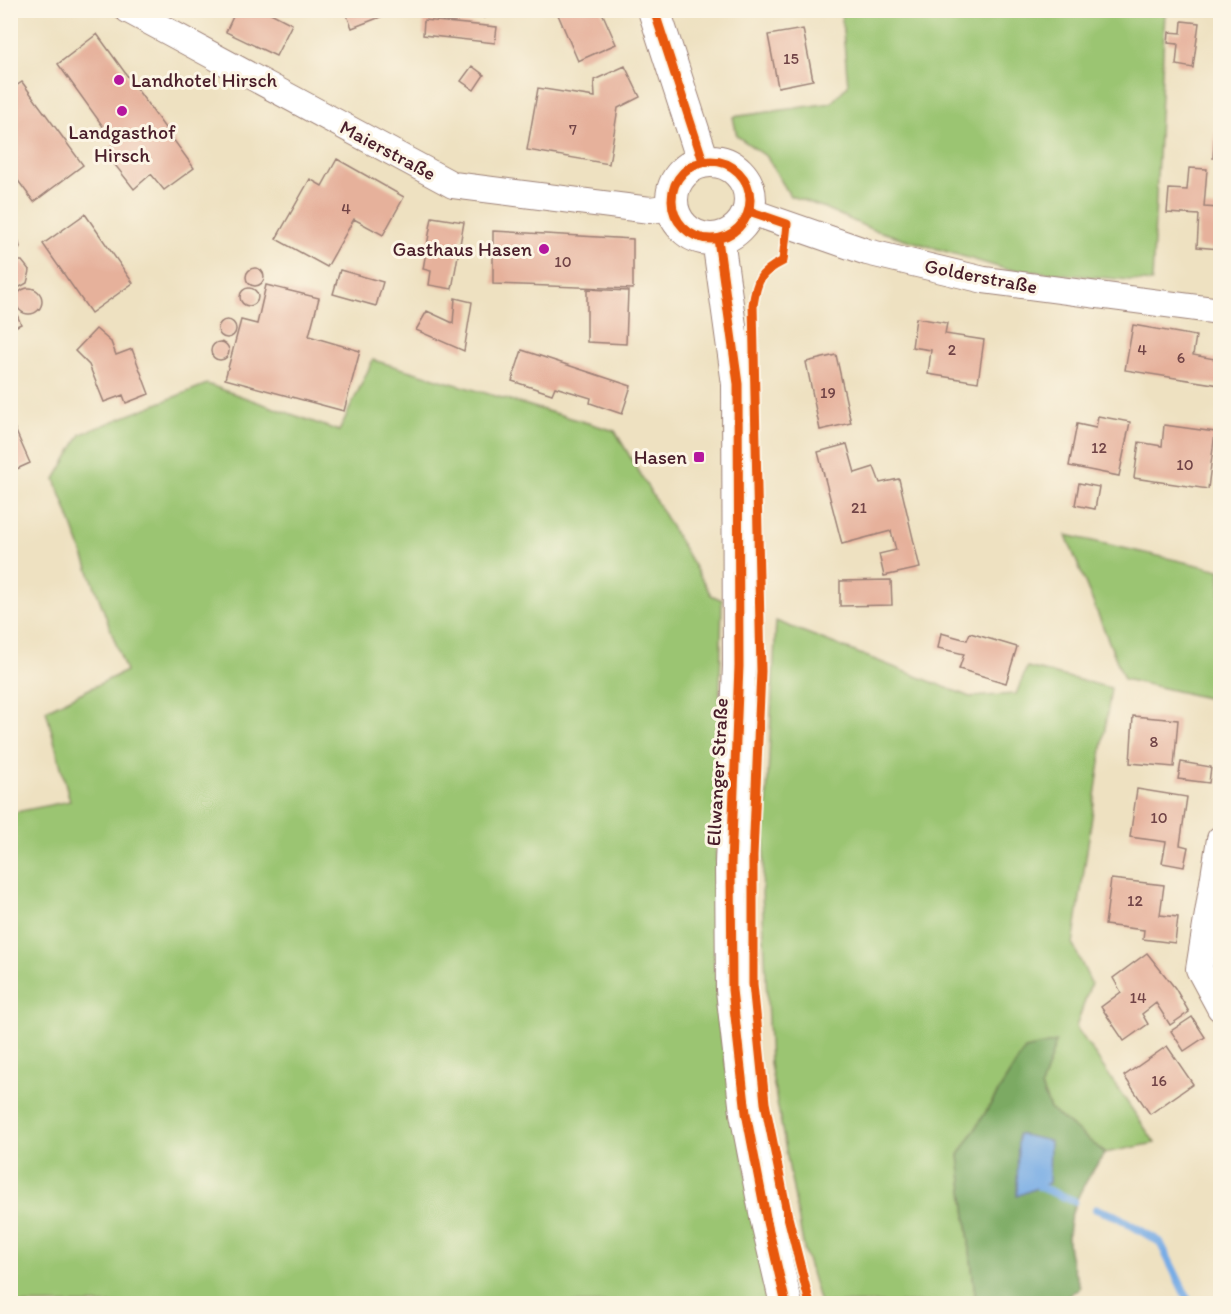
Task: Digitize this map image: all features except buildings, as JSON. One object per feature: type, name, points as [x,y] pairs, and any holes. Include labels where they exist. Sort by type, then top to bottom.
[{"type":"street","name":"Maierstraße","points":[[128,10],[453,185],[650,210],[672,207]]},
{"type":"street","points":[[654,10],[703,161]]},
{"type":"street","points":[[703,161],[719,161],[734,168],[745,180],[750,195],[749,211],[737,229],[718,239],[703,239],[688,233],[678,222],[672,207],[672,192],[678,178],[689,167],[703,161]]},
{"type":"street","name":"Golderstraße","points":[[749,211],[867,252],[984,280],[1221,311]]},
{"type":"street","name":"Ellwanger Straße","points":[[718,239],[738,384],[740,666],[731,864],[732,990],[746,1113],[786,1304]]},
{"type":"street","points":[[1221,839],[1199,969],[1221,1008]]},
{"type":"green space","points":[[841,11],[1165,11],[1152,282],[1005,269],[871,229],[822,207],[790,196],[767,157],[737,136],[733,117],[831,103],[848,85]]},
{"type":"green space","points":[[373,360],[615,431],[711,595],[722,600],[716,860],[717,1014],[763,1262],[773,1303],[11,1304],[11,813],[70,801],[46,710],[126,671],[55,479],[81,434],[207,384],[339,431]]},
{"type":"green space","points":[[1066,535],[1220,570],[1220,701],[1124,679]]},
{"type":"green space","points":[[776,621],[970,697],[1016,694],[1027,667],[1111,688],[1073,945],[1091,983],[1076,1027],[1155,1143],[1105,1153],[1050,1109],[1041,1087],[959,1155],[976,1303],[820,1303],[804,1249],[770,1064],[762,892]]},
{"type":"green space","points":[[1056,1042],[1041,1087],[1050,1109],[1105,1153],[1083,1187],[1069,1224],[1069,1251],[1080,1287],[1059,1303],[976,1303],[959,1155],[1025,1049]]},
{"type":"water","points":[[1018,1134],[1050,1141],[1049,1183],[1017,1196]]},
{"type":"waterway","points":[[1040,1187],[1074,1201]]},
{"type":"waterway","points":[[1096,1209],[1116,1216],[1160,1242],[1190,1304]]},
{"type":"cycle path","points":[[654,10],[703,161]]},
{"type":"cycle path","points":[[703,161],[719,161],[733,167],[744,178],[750,192],[750,200],[750,208],[744,222],[733,233],[719,239],[703,239],[689,233],[678,222],[672,208],[672,192],[678,178],[689,167],[703,161]]},
{"type":"cycle path","points":[[749,211],[787,224],[783,261],[769,269],[760,278],[753,305],[761,671],[753,856],[753,984],[765,1103],[788,1217],[810,1304]]},
{"type":"cycle path","points":[[718,239],[738,384],[739,666],[731,864],[732,990],[746,1113],[786,1304]]},
{"type":"place","name":"Landhotel Hirsch","points":[[119,80]]},
{"type":"place","name":"Landgasthof Hirsch","points":[[122,111]]},
{"type":"place","name":"Gasthaus Hasen","points":[[544,249]]},
{"type":"place","name":"Hasen","points":[[699,457]]}]
